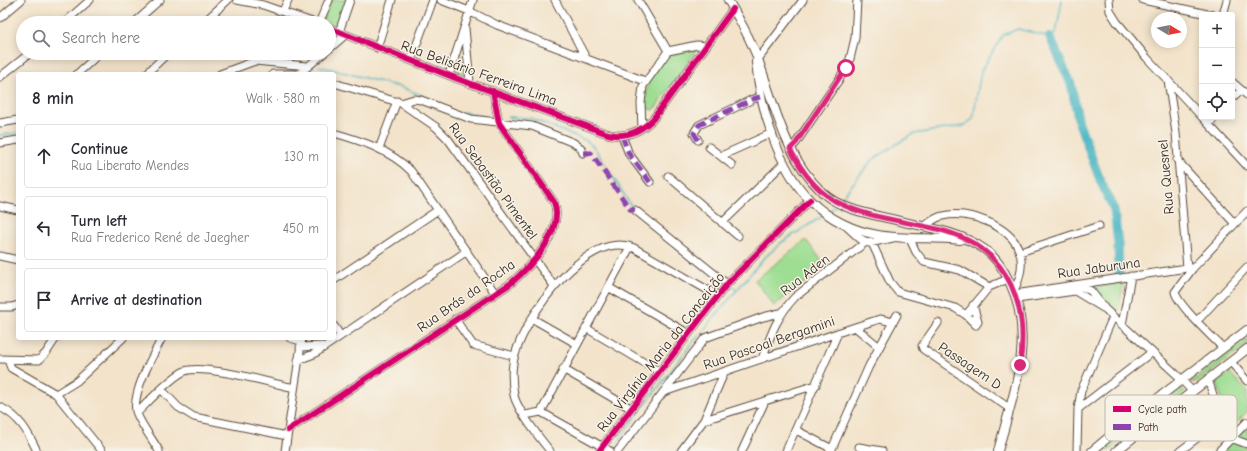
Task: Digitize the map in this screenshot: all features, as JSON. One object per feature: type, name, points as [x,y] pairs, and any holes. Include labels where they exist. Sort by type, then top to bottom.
[{"type":"main road","points":[[728,0],[747,33],[790,149],[805,174],[825,194],[843,204],[868,213],[954,234],[968,240],[991,254],[1008,279],[1015,295],[1022,320],[1023,343],[1020,365],[998,451]]},
{"type":"main road","points":[[756,60],[760,98],[772,133],[784,163],[810,200],[843,224],[877,235],[968,240]]},
{"type":"main road","points":[[760,98],[772,99]]},
{"type":"main road","points":[[810,200],[814,195],[825,194]]},
{"type":"main road","points":[[909,237],[913,231],[910,223]]},
{"type":"main road","points":[[1161,395],[1247,330]]},
{"type":"main road","points":[[1187,395],[1247,349]]},
{"type":"main road","points":[[1092,451],[1105,440]]},
{"type":"main road","points":[[1116,451],[1129,441]]},
{"type":"street","points":[[0,18],[21,0]]},
{"type":"street","points":[[72,16],[90,0]]},
{"type":"street","points":[[142,16],[160,0]]},
{"type":"street","points":[[211,16],[228,0]]},
{"type":"street","points":[[237,0],[253,1],[296,16]]},
{"type":"street","points":[[283,11],[288,0]]},
{"type":"street","points":[[322,16],[329,0]]},
{"type":"street","points":[[336,41],[342,34],[350,0]]},
{"type":"street","points":[[377,48],[392,0]]},
{"type":"street","points":[[410,60],[433,0]]},
{"type":"street","points":[[441,0],[469,11],[497,25],[645,81]]},
{"type":"street","points":[[449,75],[473,0]]},
{"type":"street","points":[[554,0],[586,58]]},
{"type":"street","points":[[638,0],[668,51]]},
{"type":"street","points":[[756,60],[803,0]]},
{"type":"street","points":[[790,149],[796,143],[846,68],[854,44],[857,0]]},
{"type":"street","points":[[1109,0],[1110,11],[1117,22],[1199,114]]},
{"type":"street","points":[[1143,0],[1199,12]]},
{"type":"street","points":[[1224,12],[1227,0]]},
{"type":"street","points":[[650,182],[629,154],[622,136],[642,128],[652,119],[674,92],[734,9]]},
{"type":"street","points":[[465,24],[470,83]]},
{"type":"street","name":"Rua Belisário Ferreira Lima","points":[[336,31],[493,92],[608,134],[622,136]]},
{"type":"street","points":[[642,128],[641,103],[645,81],[668,51],[697,45],[706,46]]},
{"type":"street","points":[[0,77],[21,60]]},
{"type":"street","points":[[79,72],[92,60]]},
{"type":"street","points":[[148,72],[161,60]]},
{"type":"street","points":[[301,72],[315,60]]},
{"type":"street","points":[[225,72],[255,61],[307,66]]},
{"type":"street","name":"Rua Quesnel","points":[[1168,80],[1176,133],[1190,268]]},
{"type":"street","points":[[336,84],[399,102],[414,99],[421,100],[467,118],[532,126],[574,143],[581,148],[583,153]]},
{"type":"street","points":[[1234,84],[1247,95]]},
{"type":"street","points":[[1235,95],[1241,90]]},
{"type":"street","name":"Rua Brás da Rocha","points":[[288,433],[516,279],[534,260],[553,229],[556,216],[556,207],[552,198],[498,123],[493,92]]},
{"type":"street","points":[[698,140],[694,133],[698,125],[753,99],[760,98]]},
{"type":"street","points":[[379,148],[399,102]]},
{"type":"street","name":"Rua Sebastião Pimentel","points":[[399,102],[436,127],[448,138],[554,286]]},
{"type":"street","points":[[0,123],[16,120]]},
{"type":"street","points":[[1205,120],[1247,166]]},
{"type":"street","points":[[1209,124],[1212,120]]},
{"type":"street","points":[[721,156],[772,133]]},
{"type":"street","points":[[336,134],[379,148],[397,158],[412,171],[495,293]]},
{"type":"street","points":[[0,143],[16,140]]},
{"type":"street","points":[[709,147],[732,165]]},
{"type":"street","points":[[1178,160],[1235,224]]},
{"type":"street","points":[[722,223],[784,163]]},
{"type":"street","points":[[668,176],[738,236]]},
{"type":"street","name":"Rua Virgínia Maria da Conceição","points":[[604,449],[632,409],[727,284],[810,200]]},
{"type":"street","points":[[0,206],[16,210]]},
{"type":"street","points":[[336,279],[438,210]]},
{"type":"street","points":[[635,210],[727,284]]},
{"type":"street","points":[[1223,348],[1197,321],[1178,298],[1175,292],[1190,268],[1247,211]]},
{"type":"street","points":[[924,226],[937,218],[948,214],[975,217],[1008,234],[1020,252],[1020,272],[1015,295]]},
{"type":"street","points":[[843,224],[869,243],[890,282],[898,292],[947,305],[966,315],[974,324],[978,325],[973,305]]},
{"type":"street","points":[[1020,252],[1099,226]]},
{"type":"street","points":[[869,243],[894,237]]},
{"type":"street","points":[[909,237],[916,252],[924,262],[960,270],[989,287]]},
{"type":"street","name":"Rua Aden","points":[[762,359],[780,313],[795,297],[869,243]]},
{"type":"street","points":[[550,451],[518,406],[514,396],[514,356],[533,319],[554,286],[573,267],[597,251],[617,245],[630,247],[718,296]]},
{"type":"street","points":[[541,412],[630,247]]},
{"type":"street","points":[[336,337],[467,251]]},
{"type":"street","points":[[0,256],[16,260]]},
{"type":"street","points":[[1197,321],[1247,267]]},
{"type":"street","name":"Rua Jaburuna","points":[[1015,295],[1078,284],[1190,268]]},
{"type":"street","points":[[1122,325],[1131,276]]},
{"type":"street","points":[[966,315],[989,287],[1008,279]]},
{"type":"street","points":[[1078,284],[1091,291],[1104,309],[1181,379],[1192,391]]},
{"type":"street","points":[[608,287],[689,334]]},
{"type":"street","name":"Rua Jaburuna","points":[[1015,295],[1070,290],[1080,293],[1104,309]]},
{"type":"street","points":[[0,307],[16,306]]},
{"type":"street","name":"Rua Virgínia Maria da Conceição","points":[[618,451],[702,340],[712,334],[763,316],[780,313]]},
{"type":"street","points":[[796,430],[832,450],[878,346],[897,315]]},
{"type":"street","points":[[1077,451],[1078,409],[1081,391],[1113,317]]},
{"type":"street","points":[[455,319],[473,344],[514,356]]},
{"type":"street","points":[[533,319],[577,344]]},
{"type":"street","points":[[855,327],[880,319],[893,322]]},
{"type":"street","name":"Passagem D","points":[[938,323],[922,346],[923,349],[1009,408]]},
{"type":"street","name":"Rua Pascoal Bergamini","points":[[664,392],[724,373],[855,327],[878,346]]},
{"type":"street","points":[[586,328],[660,372]]},
{"type":"street","points":[[336,329],[340,335]]},
{"type":"street","points":[[786,451],[838,333]]},
{"type":"street","points":[[4,360],[39,360],[55,340]]},
{"type":"street","points":[[56,394],[83,377],[121,340]]},
{"type":"street","points":[[160,451],[137,413],[136,404],[138,392],[161,340]]},
{"type":"street","points":[[298,360],[314,354],[322,346],[332,340]]},
{"type":"street","points":[[285,451],[301,342],[322,346]]},
{"type":"street","points":[[1078,409],[1152,352]]},
{"type":"street","points":[[4,360],[11,368],[56,394],[102,451]]},
{"type":"street","points":[[1231,362],[1247,381]]},
{"type":"street","points":[[563,369],[632,409]]},
{"type":"street","points":[[137,413],[178,376],[190,370],[222,373],[294,388]]},
{"type":"street","points":[[681,451],[704,420],[724,373]]},
{"type":"street","points":[[1208,379],[1213,395]]},
{"type":"street","points":[[704,420],[816,385]]},
{"type":"street","points":[[162,390],[178,407],[194,417],[288,433]]},
{"type":"street","points":[[742,451],[765,401]]},
{"type":"street","points":[[0,408],[19,420],[37,451]]},
{"type":"street","points":[[525,415],[541,412],[604,449]]},
{"type":"street","points":[[1237,432],[1247,422]]},
{"type":"street","points":[[1237,440],[1247,444]]},
{"type":"street","points":[[1180,451],[1193,441]]},
{"type":"street","points":[[1219,451],[1228,441]]},
{"type":"street","points":[[859,446],[882,451]]},
{"type":"green space","points":[[332,0],[347,0],[338,28],[336,27],[336,16],[325,16]]},
{"type":"green space","points":[[697,49],[654,110],[648,109],[645,104],[648,82],[668,55]]},
{"type":"green space","points":[[461,54],[463,74],[456,71]]},
{"type":"green space","points":[[806,240],[826,266],[774,306],[755,280]]},
{"type":"green space","points":[[1124,282],[1118,312],[1094,288]]},
{"type":"green space","points":[[1247,339],[1247,345],[1198,382],[1191,382]]},
{"type":"green space","points":[[1230,373],[1247,391],[1247,412],[1237,422],[1237,395],[1221,395],[1217,383]]},
{"type":"green space","points":[[1180,387],[1185,392],[1181,395],[1170,395]]},
{"type":"green space","points":[[1247,426],[1247,442],[1240,441],[1237,435]]},
{"type":"green space","points":[[1112,441],[1122,441],[1109,451],[1099,451]]},
{"type":"green space","points":[[1233,441],[1235,444],[1247,447],[1247,451],[1223,451]]},
{"type":"waterway","points":[[840,200],[871,161],[898,143],[914,134],[963,126],[973,119],[981,71],[1003,35],[1018,29],[1050,37],[1056,33],[1062,0]]},
{"type":"waterway","points":[[1050,37],[1071,84],[1079,123],[1100,180],[1114,210],[1118,244],[1119,273]]},
{"type":"waterway","points":[[319,66],[404,88],[443,105]]},
{"type":"waterway","points":[[464,112],[485,117]]},
{"type":"waterway","points":[[508,117],[530,118],[587,141],[594,147],[633,209]]},
{"type":"waterway","points":[[0,135],[16,133]]},
{"type":"waterway","points":[[829,212],[835,206]]},
{"type":"waterway","points":[[613,451],[622,435],[690,346],[763,259],[782,242],[823,216]]},
{"type":"waterway","points":[[730,285],[737,290]]},
{"type":"marked path","points":[[698,140],[694,133],[699,125],[760,97]]},
{"type":"marked path","points":[[622,136],[629,154],[650,182]]},
{"type":"marked path","points":[[583,153],[591,153],[630,209],[635,210]]},
{"type":"cycle path","points":[[336,31],[458,79],[608,134],[620,135],[638,131],[653,119],[733,9]]},
{"type":"cycle path","points":[[288,430],[510,284],[527,268],[544,248],[555,225],[556,213],[554,202],[499,123],[493,91]]},
{"type":"cycle path","points":[[599,451],[727,284],[810,200]]},
{"type":"route","points":[[846,68],[796,143],[790,149],[800,167],[824,194],[850,208],[954,234],[977,244],[991,254],[998,262],[1008,279],[1014,291],[1021,313],[1023,343],[1020,365]]}]
